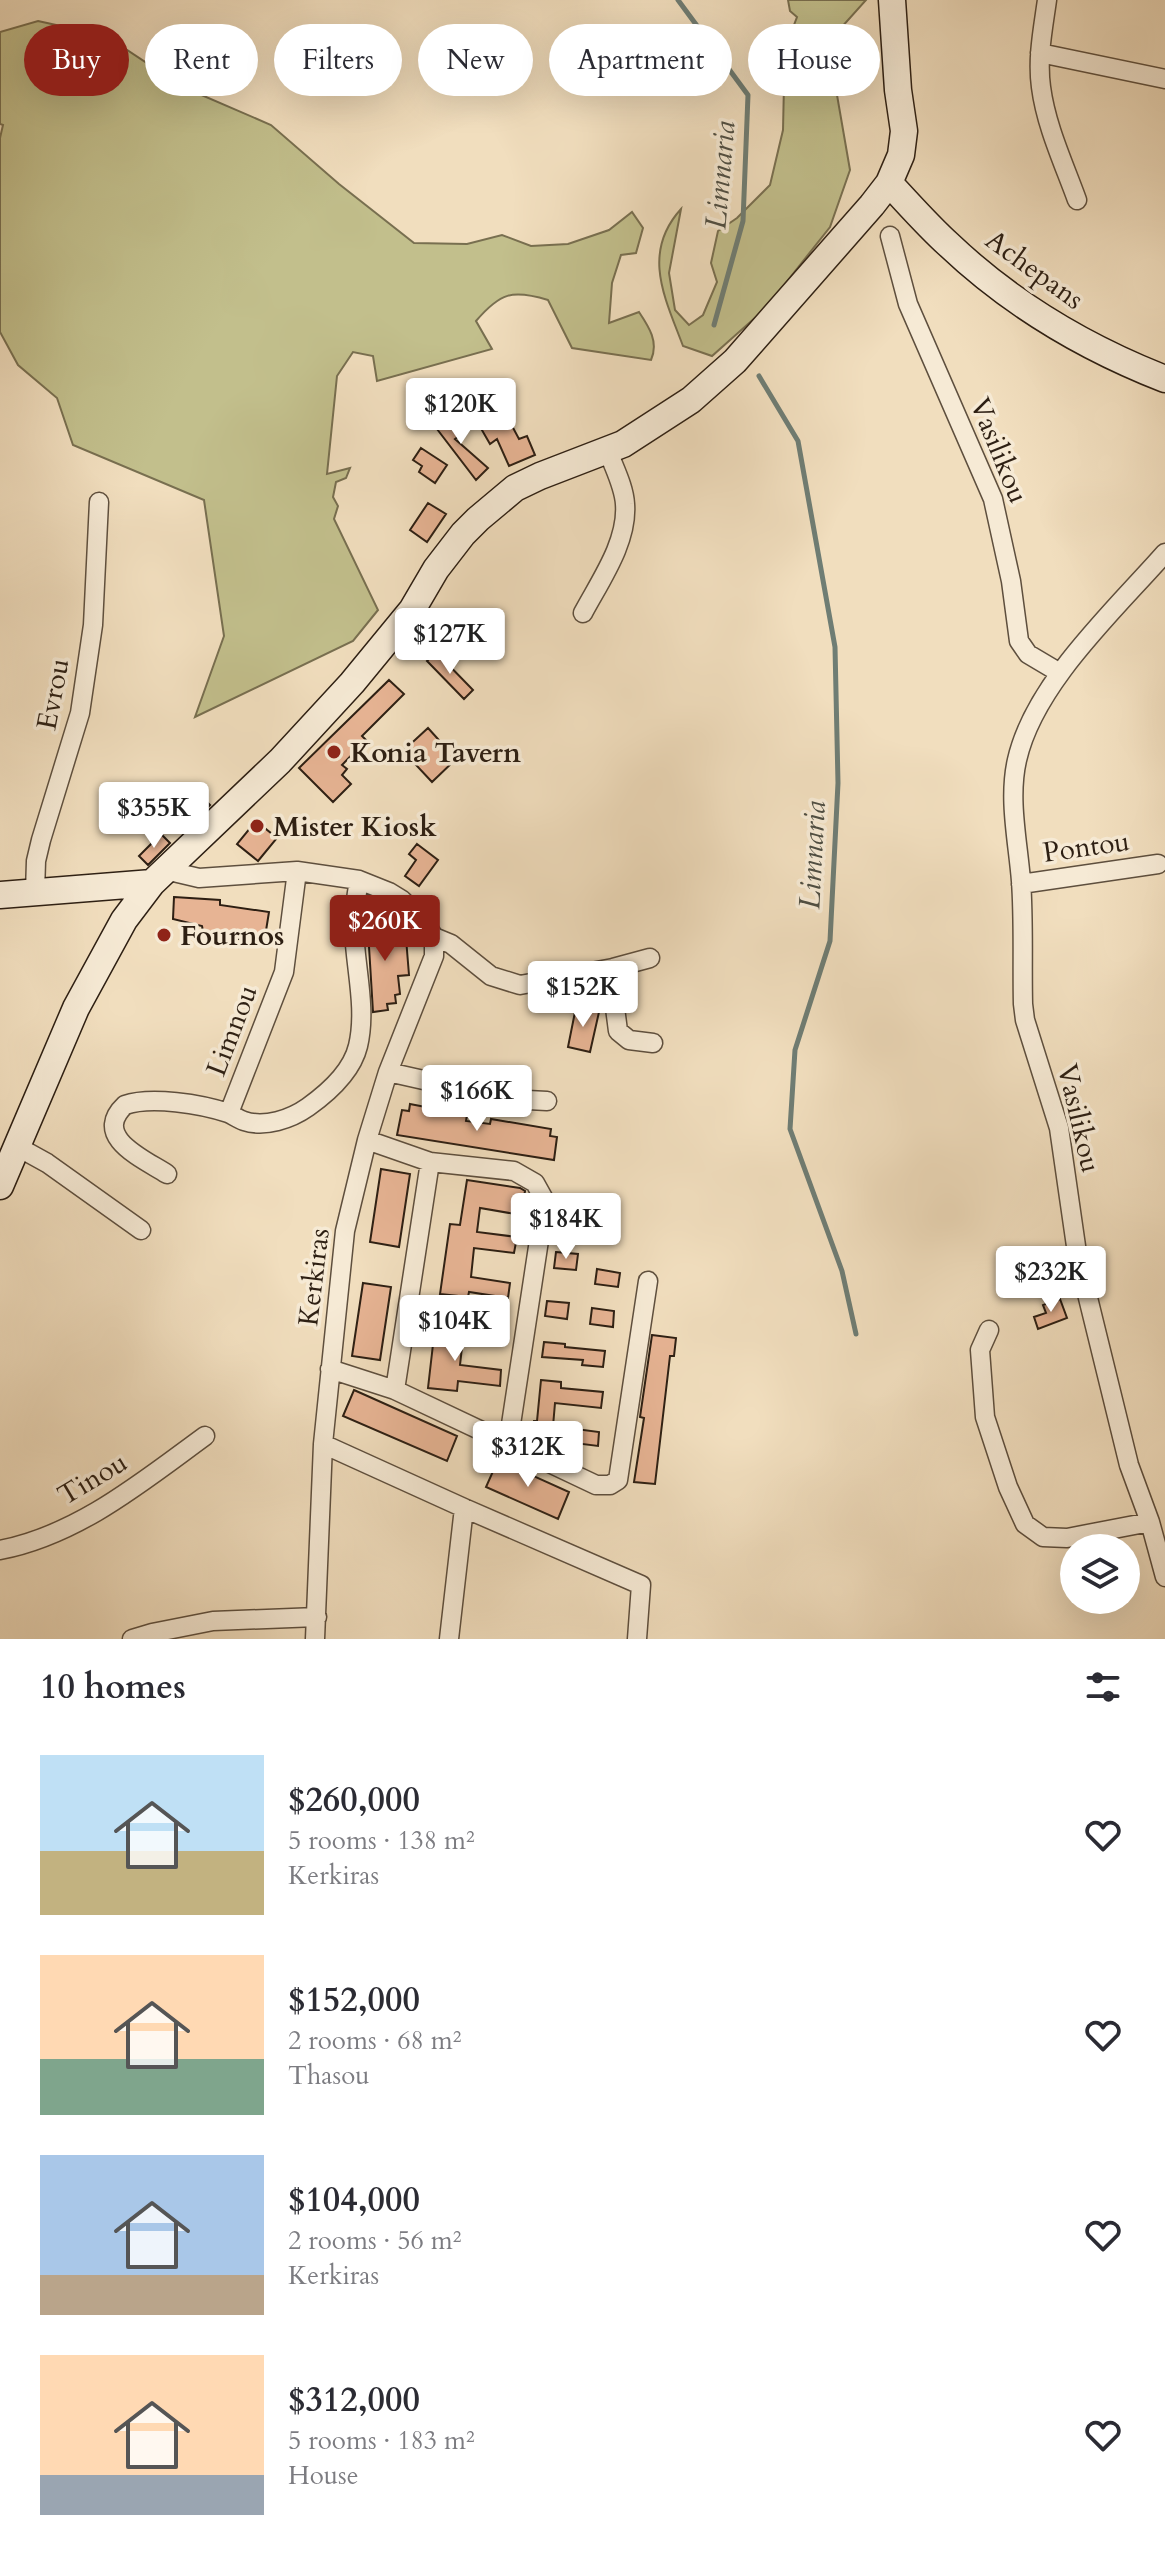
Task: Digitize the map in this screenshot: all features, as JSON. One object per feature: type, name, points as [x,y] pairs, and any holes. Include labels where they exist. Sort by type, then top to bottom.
[{"type":"main road","points":[[0,1186],[76,1008],[124,920],[159,877],[280,761],[352,683],[412,610],[436,569],[463,534],[524,484],[608,451],[670,415],[735,361],[858,223],[889,183],[901,155],[904,131],[892,0]]},
{"type":"main road","name":"Achepans","points":[[889,183],[949,245],[1031,310],[1104,353],[1165,379]]},
{"type":"main road","points":[[0,895],[77,889],[159,877]]},
{"type":"main road","points":[[77,889],[101,900],[124,920]]},
{"type":"street","points":[[1047,0],[1040,53],[1041,87],[1049,121],[1077,200]]},
{"type":"street","points":[[1040,53],[1165,79]]},
{"type":"street","name":"Vasilikou","points":[[890,236],[908,304],[993,499],[1011,581],[1019,641],[1028,654],[1060,673]]},
{"type":"street","points":[[583,613],[612,559],[624,520],[623,495],[608,451]]},
{"type":"street","name":"Evrou","points":[[35,892],[36,861],[41,840],[80,713],[93,625],[99,502]]},
{"type":"street","name":"Vasilikou","points":[[1165,553],[1060,673],[1035,712],[1016,762],[1014,827],[1021,884],[1025,1020],[1059,1128],[1077,1253],[1129,1465],[1150,1522],[1165,1577]]},
{"type":"street","name":"Pontou","points":[[1021,884],[1158,864]]},
{"type":"street","points":[[159,877],[199,878],[297,871],[359,880],[402,900],[424,921],[434,937],[451,944],[491,976],[520,985],[610,969],[650,958]]},
{"type":"street","name":"Limnou","points":[[229,1113],[284,972],[297,871]]},
{"type":"street","points":[[167,1174],[116,1137],[113,1128],[119,1111],[125,1105],[145,1101],[196,1105],[262,1124],[296,1114],[339,1080],[358,1046],[360,1016],[354,932],[359,880]]},
{"type":"street","name":"Kerkiras","points":[[315,1639],[323,1444],[345,1231],[367,1140],[388,1072],[434,956],[434,937]]},
{"type":"street","points":[[610,969],[618,1031],[629,1040],[653,1043]]},
{"type":"street","points":[[388,1072],[508,1099],[547,1101]]},
{"type":"street","points":[[367,1140],[430,1162],[514,1171],[535,1183],[545,1201],[508,1444]]},
{"type":"street","points":[[18,1147],[47,1163],[141,1230]]},
{"type":"street","points":[[395,1390],[430,1162]]},
{"type":"street","points":[[330,1369],[395,1390],[596,1485],[610,1485],[618,1480],[648,1281]]},
{"type":"street","points":[[989,1330],[980,1350],[985,1417],[1008,1487],[1025,1524],[1043,1537],[1067,1538],[1150,1522]]},
{"type":"street","name":"Tinou","points":[[0,1550],[42,1538],[108,1507],[205,1436]]},
{"type":"street","points":[[323,1444],[641,1585],[637,1639]]},
{"type":"street","points":[[449,1639],[464,1508]]},
{"type":"street","points":[[132,1639],[213,1621],[317,1617]]},
{"type":"shaded area","points":[[788,0],[866,0],[844,24],[794,24],[797,17],[790,11]]},
{"type":"shaded area","points":[[24,25],[24,96],[129,96],[129,51],[145,62],[145,96],[204,96],[271,125],[414,243],[467,244],[502,235],[531,246],[568,244],[609,230],[632,212],[643,228],[636,253],[621,255],[612,283],[609,323],[639,312],[653,341],[651,360],[572,348],[548,300],[516,294],[492,304],[476,321],[492,349],[377,381],[373,356],[353,352],[337,376],[327,474],[350,468],[346,478],[336,482],[333,497],[338,506],[334,519],[378,610],[353,641],[195,717],[224,636],[204,500],[73,445],[57,398],[18,365],[0,332],[0,138],[3,125],[0,124],[0,32]]},
{"type":"shaded area","points":[[784,96],[837,96],[850,170],[830,227],[766,308],[712,356],[683,346],[660,276],[662,242],[669,226],[681,209],[669,273],[675,310],[689,325],[703,315],[717,282],[711,263],[718,231],[737,218],[770,185],[783,130]]},
{"type":"building","points":[[504,411],[519,439],[527,436],[535,455],[509,466],[497,439],[490,444],[479,425]]},
{"type":"building","points":[[456,415],[467,430],[455,439],[488,468],[476,480],[437,429]]},
{"type":"building","points":[[421,448],[447,465],[435,483],[419,472],[422,466],[413,460]]},
{"type":"building","points":[[428,503],[446,514],[427,542],[410,530]]},
{"type":"building","points":[[436,652],[473,690],[464,699],[427,661]]},
{"type":"building","name":"Konia Tavern","points":[[389,680],[404,694],[362,736],[366,740],[342,765],[347,769],[342,775],[351,784],[333,802],[299,768]]},
{"type":"building","points":[[428,728],[456,759],[432,782],[403,751]]},
{"type":"building","points":[[192,787],[210,805],[192,823],[174,805]]},
{"type":"building","points":[[256,821],[277,838],[258,861],[237,844]]},
{"type":"building","points":[[161,834],[170,843],[148,865],[139,856]]},
{"type":"building","points":[[417,844],[438,860],[419,886],[405,876],[416,860],[409,854]]},
{"type":"building","points":[[174,897],[220,900],[220,905],[269,912],[264,943],[227,937],[228,933],[203,931],[202,926],[173,919]]},
{"type":"building","points":[[382,913],[384,931],[392,930],[393,939],[406,938],[409,975],[398,976],[400,994],[395,995],[396,1003],[387,1004],[388,1010],[373,1012],[367,914]]},
{"type":"building","points":[[576,1007],[599,1012],[590,1052],[568,1047]]},
{"type":"building","points":[[410,1104],[467,1115],[466,1121],[490,1124],[491,1119],[551,1129],[550,1136],[557,1137],[554,1160],[397,1135],[402,1110],[409,1111]]},
{"type":"building","points":[[381,1169],[410,1174],[399,1247],[370,1242]]},
{"type":"building","points":[[467,1180],[525,1191],[521,1215],[480,1208],[477,1232],[517,1237],[514,1253],[474,1248],[471,1277],[510,1283],[508,1298],[469,1292],[468,1297],[440,1294],[450,1224],[460,1225]]},
{"type":"building","points":[[556,1252],[578,1254],[576,1270],[554,1268]]},
{"type":"building","points":[[597,1269],[620,1273],[618,1287],[595,1284]]},
{"type":"building","points":[[363,1283],[391,1287],[380,1360],[352,1356]]},
{"type":"building","points":[[1060,1299],[1067,1318],[1038,1329],[1034,1317],[1046,1313],[1043,1305]]},
{"type":"building","points":[[547,1301],[569,1303],[567,1319],[545,1316]]},
{"type":"building","points":[[592,1308],[614,1311],[613,1327],[590,1324]]},
{"type":"building","points":[[484,1324],[507,1326],[505,1342],[482,1340]]},
{"type":"building","points":[[435,1327],[464,1330],[460,1365],[501,1370],[500,1386],[458,1381],[457,1391],[428,1388]]},
{"type":"building","points":[[652,1335],[676,1338],[674,1356],[670,1356],[655,1484],[634,1482]]},
{"type":"building","points":[[544,1342],[605,1351],[603,1367],[582,1365],[583,1360],[542,1357]]},
{"type":"building","points":[[541,1380],[561,1382],[561,1388],[603,1392],[601,1408],[555,1403],[552,1438],[533,1436]]},
{"type":"building","points":[[354,1390],[457,1436],[447,1461],[343,1416]]},
{"type":"building","points":[[576,1429],[599,1432],[598,1446],[574,1443]]},
{"type":"building","points":[[498,1460],[569,1492],[558,1519],[486,1487]]},
{"type":"waterway","name":"Limnaria","points":[[678,0],[748,95],[743,221],[714,325]]},
{"type":"waterway","name":"Limnaria","points":[[759,376],[798,441],[835,647],[838,783],[830,941],[795,1050],[790,1129],[842,1271],[856,1334]]},
{"type":"place","name":"Konia Tavern","points":[[334,752]]},
{"type":"place","name":"Mister Kiosk","points":[[257,826]]},
{"type":"place","name":"Fournos","points":[[164,935]]}]
